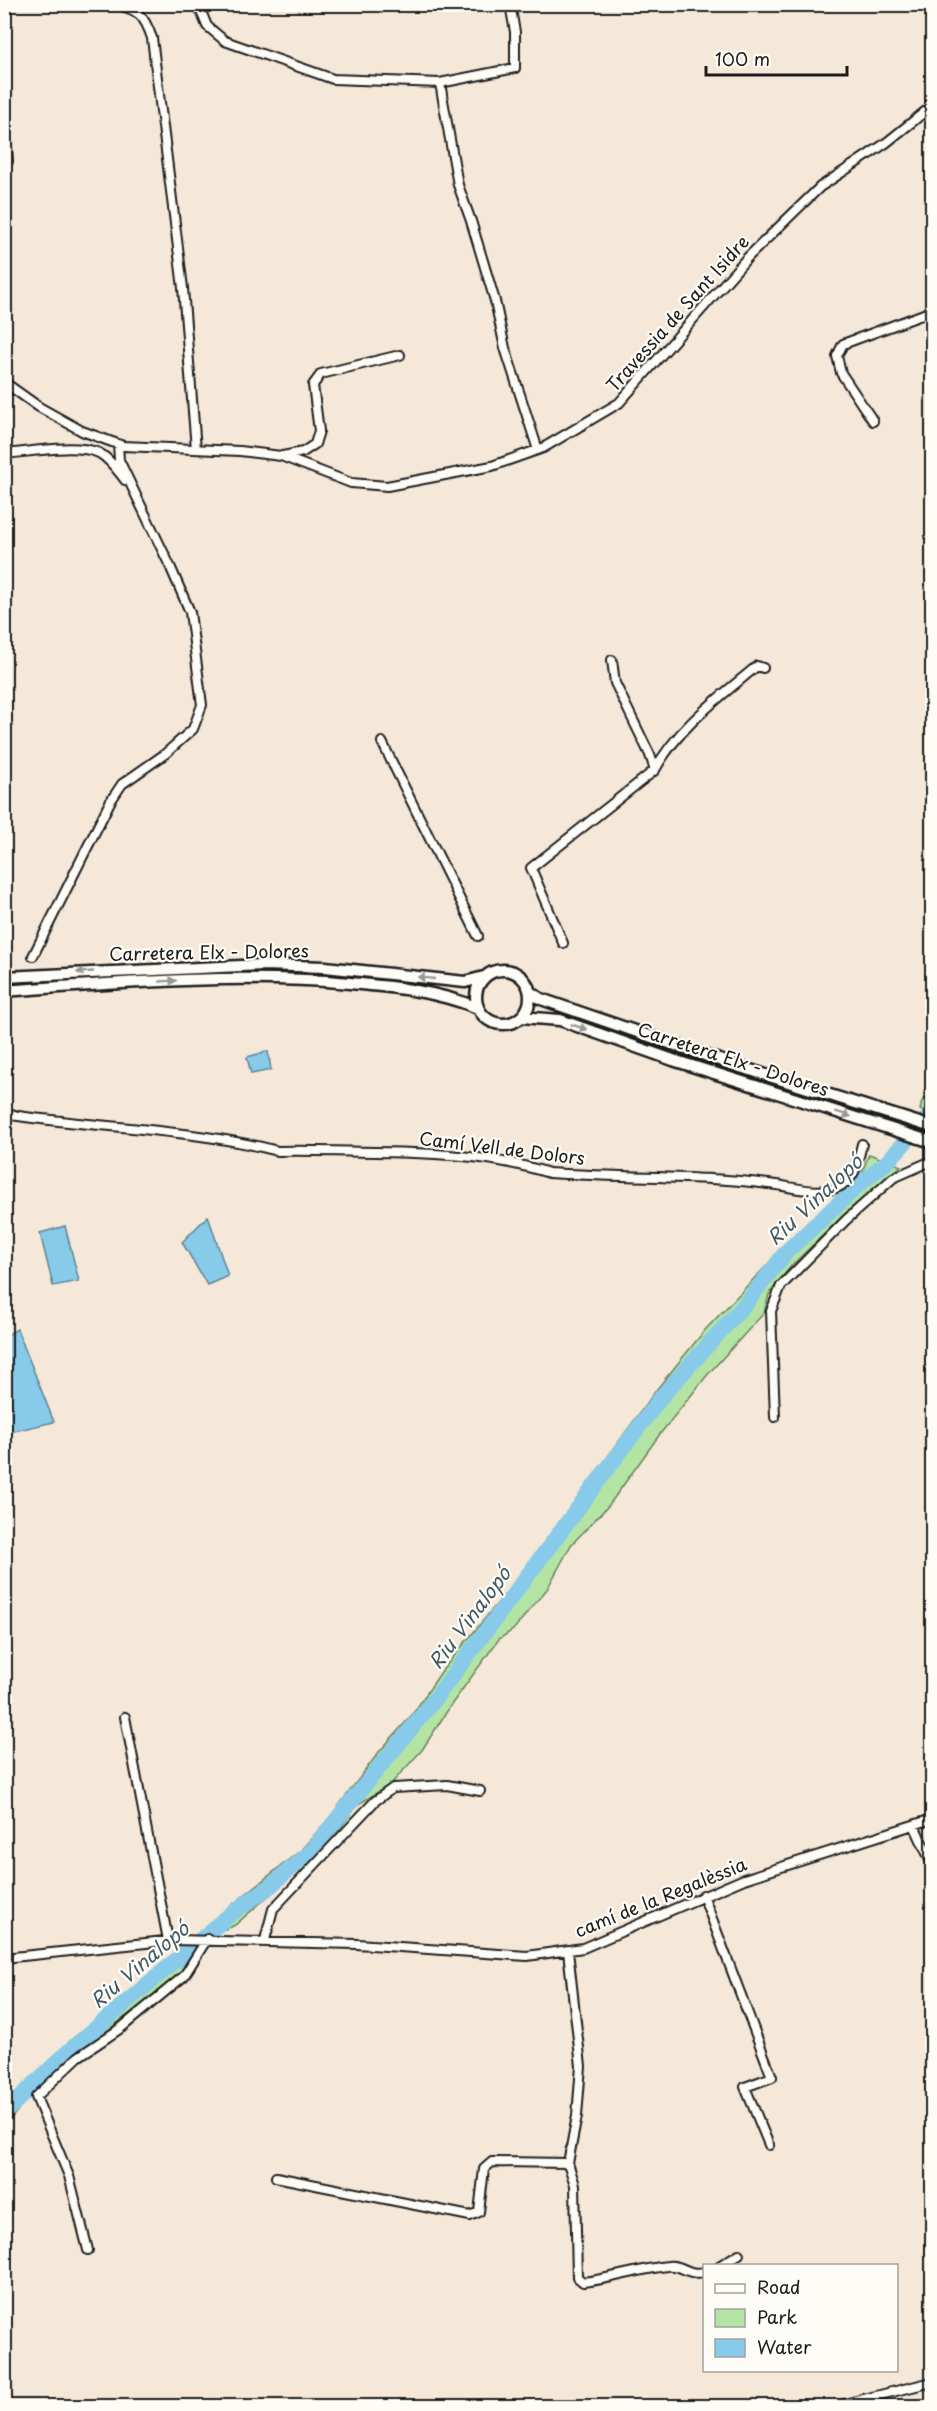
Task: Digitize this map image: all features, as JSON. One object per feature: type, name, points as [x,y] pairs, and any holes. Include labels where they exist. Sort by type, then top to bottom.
[{"type":"main road","name":"Carretera Elx - Dolores","points":[[4,977],[263,965],[325,967],[465,982],[484,977]]},
{"type":"main road","points":[[501,969],[509,970],[522,977],[530,992],[527,1008],[522,1017],[513,1022],[496,1023],[482,1014],[478,1008],[476,996],[478,985],[484,977],[501,969]]},
{"type":"main road","name":"Carretera Elx - Dolores","points":[[4,991],[215,979],[276,978],[414,990],[448,996],[478,1008]]},
{"type":"main road","name":"Carretera Elx - Dolores","points":[[530,992],[541,999],[731,1065],[933,1127]]},
{"type":"main road","name":"Carretera Elx - Dolores","points":[[522,1017],[561,1020],[672,1059],[933,1143]]},
{"type":"street","points":[[114,4],[132,8],[145,19],[152,38],[183,288],[196,449]]},
{"type":"street","points":[[198,4],[207,26],[225,41],[333,78],[440,83],[515,68],[515,32],[510,4]]},
{"type":"street","points":[[440,83],[458,185],[475,232],[506,348],[538,450]]},
{"type":"street","name":"Travessia de Sant Isidre","points":[[4,382],[39,407],[82,431],[118,444],[281,456],[351,483],[387,486],[492,466],[538,450],[600,417],[619,404],[747,258],[820,187],[886,143],[933,106]]},
{"type":"street","points":[[4,112],[8,160]]},
{"type":"street","points":[[873,421],[841,373],[837,356],[843,344],[933,311]]},
{"type":"street","points":[[281,456],[303,452],[315,444],[319,431],[313,385],[321,374],[400,356]]},
{"type":"street","points":[[33,956],[110,802],[122,784],[165,754],[193,729],[202,705],[189,612],[119,460],[118,444]]},
{"type":"street","points":[[4,454],[77,449],[99,453],[114,465],[136,496]]},
{"type":"street","points":[[612,660],[615,683],[655,770]]},
{"type":"street","points":[[563,943],[531,868],[655,770],[662,757],[699,714],[757,666],[763,668]]},
{"type":"street","points":[[382,742],[478,936]]},
{"type":"street","name":"Camí Vell de Dolors","points":[[4,1114],[194,1136],[278,1150],[430,1153],[486,1158],[549,1173],[728,1180],[809,1190],[827,1190],[843,1185],[854,1173],[862,1144]]},
{"type":"street","points":[[775,1417],[771,1311],[781,1286],[846,1220],[893,1178],[927,1163]]},
{"type":"street","points":[[125,1717],[171,1940]]},
{"type":"street","points":[[265,1940],[273,1909],[375,1801],[393,1788],[447,1785],[480,1791]]},
{"type":"street","name":"camí de la Regalèssia","points":[[4,1958],[171,1940],[265,1940],[357,1944],[515,1956],[568,1951],[583,1947],[744,1879],[933,1819]]},
{"type":"street","points":[[914,1825],[933,1864]]},
{"type":"street","points":[[703,1895],[772,2077],[745,2087],[769,2145]]},
{"type":"street","points":[[88,2250],[69,2176],[36,2097],[78,2057],[121,2028],[184,1976],[210,1940]]},
{"type":"street","points":[[568,1951],[581,2066],[577,2116],[568,2163],[575,2185],[577,2277],[583,2282],[671,2265],[694,2274],[703,2272]]},
{"type":"street","points":[[276,2177],[470,2216],[479,2212],[484,2169],[492,2162],[568,2163]]},
{"type":"street","points":[[720,2264],[739,2254]]},
{"type":"street","points":[[836,2406],[933,2382]]},
{"type":"green space","points":[[932,1090],[932,1114],[920,1110],[922,1101]]},
{"type":"green space","points":[[869,1154],[901,1166],[846,1213],[791,1266],[769,1294],[764,1313],[709,1373],[660,1434],[609,1505],[571,1545],[547,1589],[513,1630],[499,1639],[451,1705],[422,1750],[391,1784],[357,1805],[342,1826],[309,1861],[235,1925],[227,1929],[207,1928],[222,1913],[301,1850],[331,1816],[379,1752],[412,1715],[441,1672],[528,1566],[657,1389],[706,1329],[746,1287],[797,1234],[861,1175]]},
{"type":"green space","points":[[195,1950],[179,1976],[104,2033],[31,2094],[5,2126],[5,2104],[46,2065],[176,1953]]},
{"type":"water","points":[[268,1051],[271,1070],[251,1074],[247,1057]]},
{"type":"water","points":[[208,1216],[228,1276],[207,1285],[182,1242]]},
{"type":"water","points":[[65,1226],[79,1281],[53,1286],[40,1233]]},
{"type":"water","points":[[17,1329],[54,1422],[5,1433],[5,1336]]},
{"type":"waterway","name":"Riu Vinalopó","points":[[4,2113],[71,2049],[232,1913],[269,1887],[310,1852],[432,1703],[662,1396],[746,1303],[787,1251],[887,1162],[932,1113]]}]
